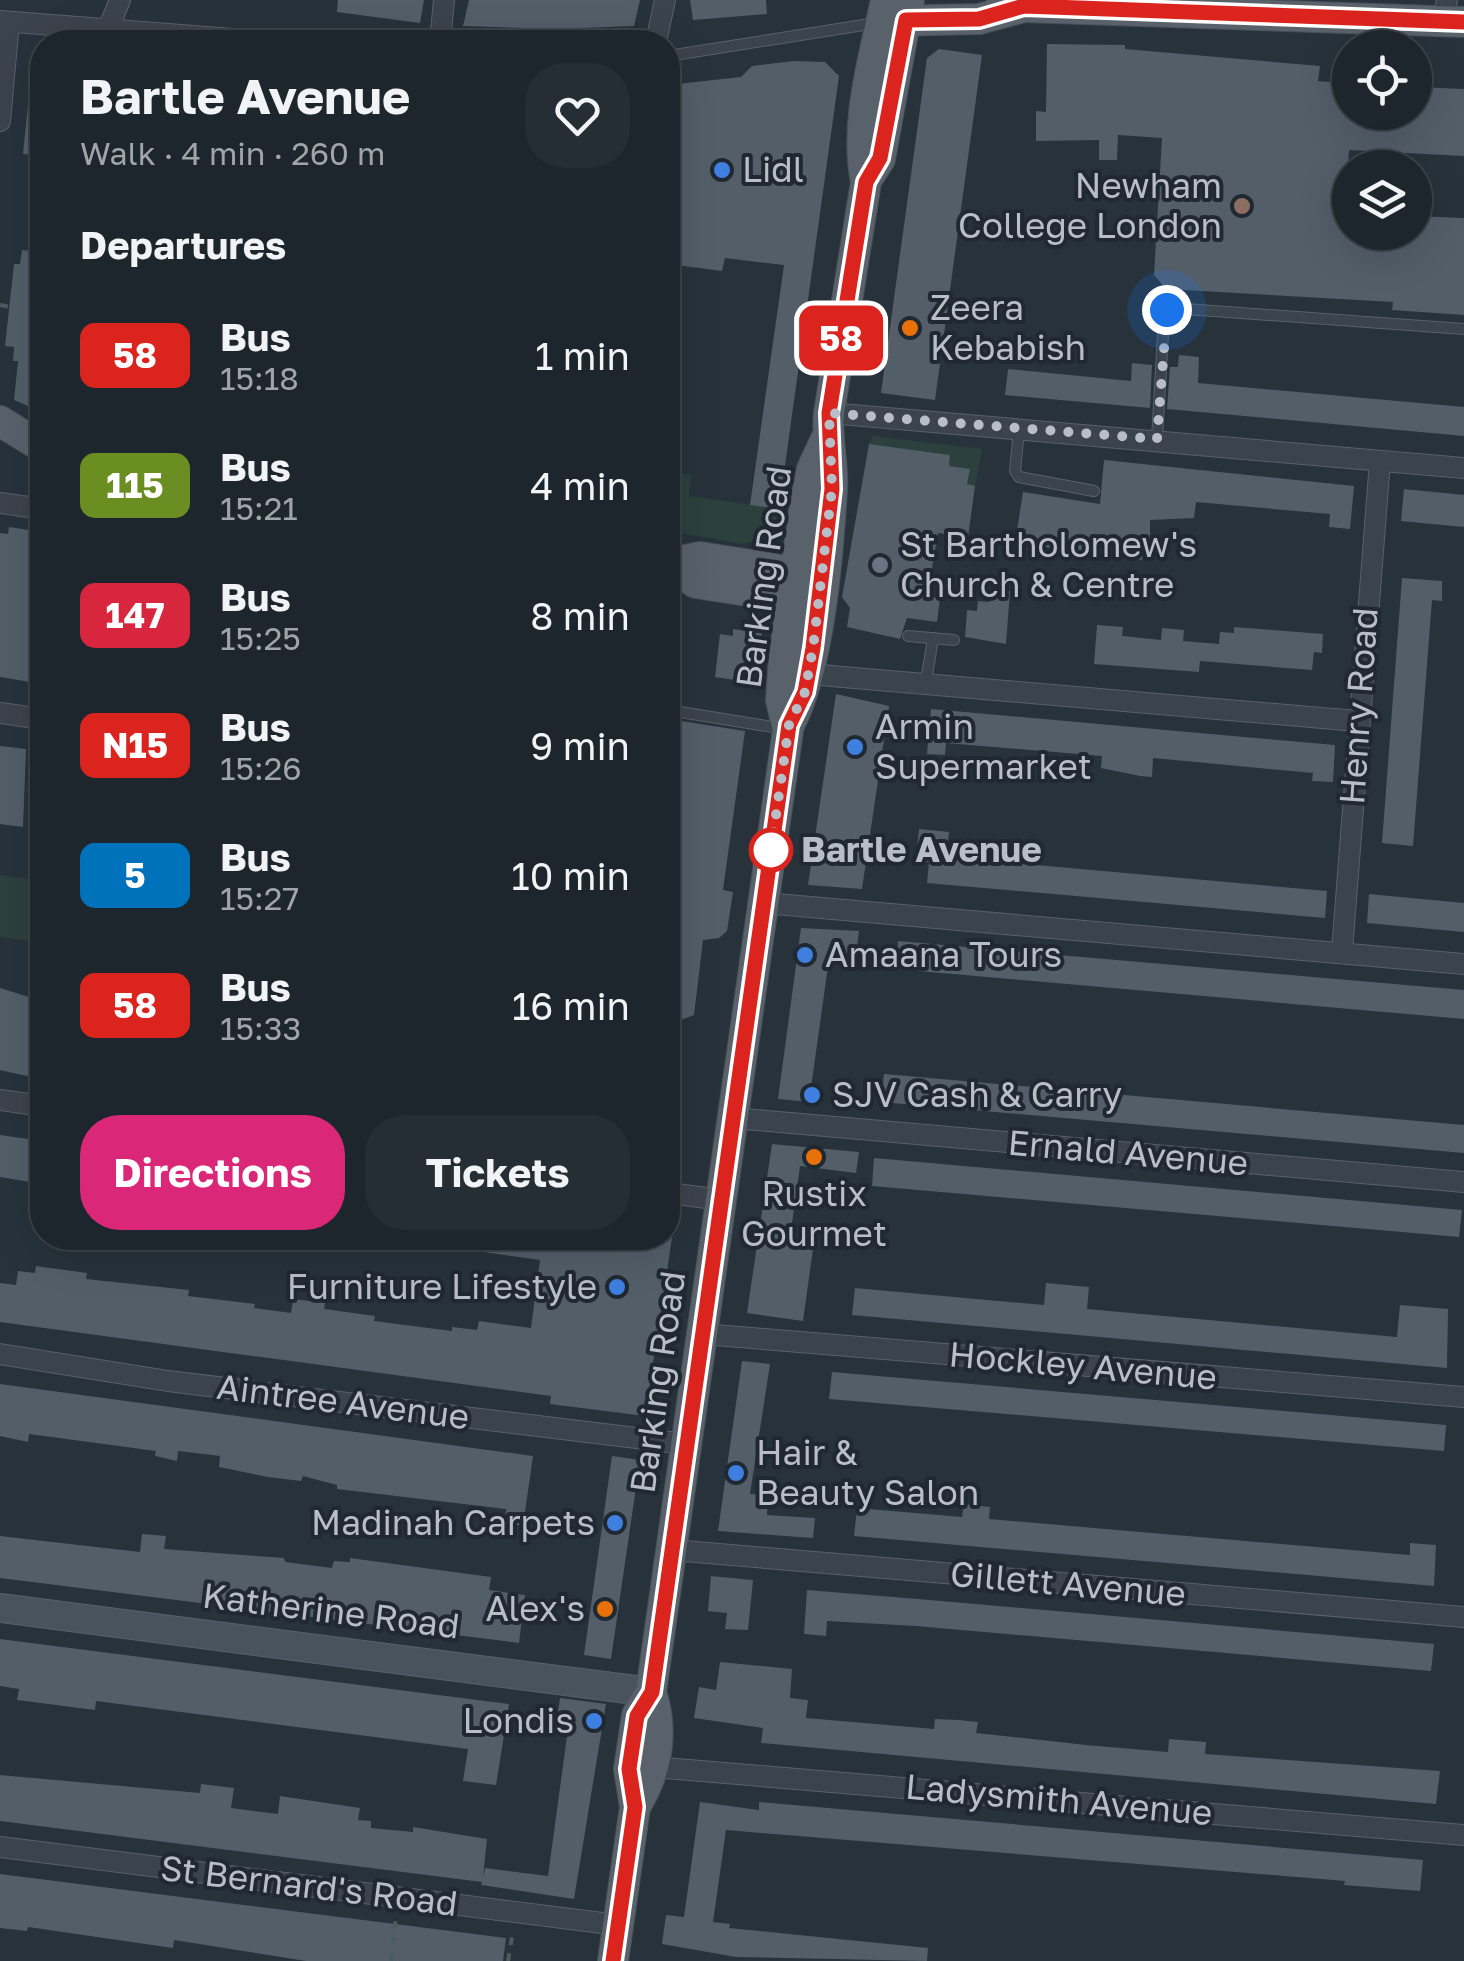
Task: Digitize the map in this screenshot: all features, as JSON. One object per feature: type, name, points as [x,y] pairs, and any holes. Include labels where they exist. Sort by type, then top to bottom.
[{"type":"main road","points":[[895,10],[979,19],[1013,3],[1451,14]]},
{"type":"main road","name":"Barking Road","points":[[789,728],[781,700],[832,489],[828,426],[866,182],[880,158],[895,10]]},
{"type":"main road","points":[[0,421],[30,440]]},
{"type":"main road","name":"Barking Road","points":[[613,1961],[635,1807],[629,1769],[637,1716],[652,1692],[789,728],[805,692],[808,674],[807,587]]},
{"type":"main road","name":"Katherine Road","points":[[0,1608],[652,1692]]},
{"type":"main road","name":"Barking Road","points":[[635,1807],[651,1780],[653,1767],[660,1719],[652,1692]]},
{"type":"street","points":[[0,121],[5,21],[108,30],[120,0]]},
{"type":"street","points":[[441,30],[444,0]]},
{"type":"street","points":[[659,30],[665,0]]},
{"type":"street","points":[[828,426],[1019,428],[1464,468]]},
{"type":"street","name":"Henry Road","points":[[1342,950],[1380,461]]},
{"type":"street","points":[[0,503],[30,507]]},
{"type":"street","points":[[808,674],[1357,721]]},
{"type":"street","points":[[0,713],[30,717]]},
{"type":"street","points":[[764,903],[1342,950],[1464,964]]},
{"type":"street","points":[[0,1100],[30,1104]]},
{"type":"street","name":"Ernald Avenue","points":[[733,1118],[1464,1182]]},
{"type":"street","points":[[680,1195],[722,1200]]},
{"type":"street","name":"Hockley Avenue","points":[[702,1334],[1464,1397]]},
{"type":"street","name":"Aintree Avenue","points":[[0,1354],[168,1380],[686,1444]]},
{"type":"street","name":"Gillett Avenue","points":[[672,1550],[1464,1617]]},
{"type":"street","name":"Ladysmith Avenue","points":[[653,1767],[1464,1834]]},
{"type":"street","name":"St Bernard's Road","points":[[0,1847],[618,1925]]},
{"type":"lane","points":[[680,54],[895,10]]},
{"type":"lane","points":[[1157,439],[1164,316],[1172,308],[1464,329]]},
{"type":"lane","points":[[1019,428],[1015,471],[1019,477],[1094,490]]},
{"type":"lane","points":[[908,636],[954,640]]},
{"type":"lane","points":[[926,682],[933,638]]},
{"type":"lane","points":[[680,712],[789,728]]},
{"type":"path","points":[[0,305],[10,307]]},
{"type":"path","points":[[390,1961],[398,1898]]},
{"type":"path","points":[[508,1961],[516,1912]]},
{"type":"green space","points":[[872,436],[982,449],[975,486],[967,484],[969,469],[949,466],[950,455],[869,444]]},
{"type":"green space","points":[[680,473],[691,475],[689,496],[779,509],[771,537],[743,544],[680,533]]},
{"type":"green space","points":[[0,875],[30,879],[30,941],[0,937]]},
{"type":"building","points":[[338,0],[424,0],[420,23],[337,12]]},
{"type":"building","points":[[469,0],[640,0],[634,26],[553,29],[463,26]]},
{"type":"building","points":[[690,0],[766,0],[767,14],[693,20]]},
{"type":"building","name":"Newham College London","points":[[1047,44],[1125,45],[1125,49],[1320,66],[1318,81],[1332,82],[1332,130],[1432,130],[1432,88],[1464,89],[1464,156],[1432,154],[1432,150],[1332,150],[1332,250],[1432,250],[1432,217],[1464,218],[1464,315],[1392,310],[1393,302],[1166,289],[1154,275],[1162,138],[1118,135],[1117,160],[1099,160],[1099,140],[1036,141],[1036,111],[1046,112]]},
{"type":"building","points":[[939,49],[982,55],[935,400],[881,393],[927,58]]},
{"type":"building","points":[[825,62],[839,76],[779,509],[750,505],[784,265],[725,258],[722,271],[680,266],[680,84],[741,77],[752,66]]},
{"type":"building","points":[[29,95],[30,95],[30,155],[23,154]]},
{"type":"building","points":[[22,250],[30,251],[30,407],[14,400],[18,361],[13,361],[14,347],[5,346],[14,264],[20,264]]},
{"type":"building","points":[[1179,355],[1199,357],[1198,383],[1464,407],[1464,436],[1167,409],[1170,367],[1178,367]]},
{"type":"building","points":[[1132,363],[1152,365],[1150,408],[1005,395],[1008,369],[1131,381]]},
{"type":"building","points":[[869,444],[950,455],[949,466],[970,469],[967,484],[975,486],[968,537],[938,533],[927,597],[940,598],[937,622],[907,618],[900,639],[847,627],[850,608],[842,597]]},
{"type":"building","points":[[1104,460],[1354,486],[1350,529],[1329,527],[1330,514],[1196,502],[1194,518],[1150,520],[1150,543],[1144,544],[1142,560],[1015,543],[1023,492],[1100,504]]},
{"type":"building","points":[[1404,489],[1464,495],[1464,527],[1401,521]]},
{"type":"building","points":[[9,527],[30,530],[30,682],[0,677],[0,533],[8,534]]},
{"type":"building","points":[[1402,578],[1442,581],[1442,601],[1432,600],[1413,846],[1382,843]]},
{"type":"building","points":[[991,589],[1010,591],[1006,644],[965,637],[967,610],[977,611],[978,601],[989,602]]},
{"type":"building","points":[[1097,625],[1123,627],[1122,636],[1161,640],[1162,628],[1184,630],[1183,641],[1219,644],[1220,632],[1234,633],[1234,627],[1323,634],[1322,653],[1314,652],[1312,670],[1200,661],[1199,672],[1094,664]]},
{"type":"building","points":[[733,629],[762,633],[755,683],[715,677],[720,634],[733,636]]},
{"type":"building","points":[[836,694],[889,706],[862,889],[808,885]]},
{"type":"building","points":[[931,709],[1335,745],[1333,782],[1312,781],[1313,773],[1153,758],[1152,777],[1140,776],[1101,768],[1102,756],[946,743],[945,755],[927,754]]},
{"type":"building","points":[[680,721],[745,731],[723,890],[733,892],[727,931],[719,938],[703,940],[694,1015],[680,1020]]},
{"type":"building","points":[[0,746],[26,749],[23,827],[0,824]]},
{"type":"building","points":[[919,829],[949,832],[946,857],[1327,891],[1325,918],[927,883],[929,862],[916,861]]},
{"type":"building","points":[[1369,894],[1464,903],[1464,932],[1367,923]]},
{"type":"building","points":[[801,928],[859,931],[856,954],[830,952],[809,1102],[778,1099]]},
{"type":"building","points":[[898,941],[1464,990],[1464,1019],[896,969]]},
{"type":"building","points":[[0,988],[30,997],[30,1077],[0,1070]]},
{"type":"building","points":[[884,1074],[1464,1125],[1464,1153],[881,1102]]},
{"type":"building","points":[[0,1135],[30,1139],[30,1182],[0,1177]]},
{"type":"building","points":[[772,1144],[859,1152],[856,1173],[800,1166],[789,1245],[813,1249],[803,1321],[747,1313]]},
{"type":"building","points":[[874,1158],[1462,1210],[1459,1237],[872,1186]]},
{"type":"building","points":[[469,1250],[670,1250],[645,1416],[550,1404],[551,1396],[0,1322],[0,1283],[16,1285],[18,1271],[35,1273],[36,1266],[87,1273],[86,1279],[189,1290],[188,1296],[255,1304],[254,1308],[291,1313],[293,1299],[325,1303],[324,1309],[375,1316],[374,1321],[452,1331],[452,1327],[477,1330],[479,1321],[531,1328],[540,1260]]},
{"type":"building","points":[[1046,1283],[1089,1287],[1087,1309],[1397,1337],[1400,1305],[1448,1309],[1447,1368],[852,1315],[855,1288],[1044,1305]]},
{"type":"building","points":[[742,1361],[770,1364],[750,1494],[768,1495],[767,1515],[815,1518],[813,1538],[718,1531]]},
{"type":"building","points":[[832,1372],[1446,1425],[1444,1451],[829,1399]]},
{"type":"building","points":[[0,1384],[533,1456],[523,1526],[505,1523],[506,1509],[337,1489],[337,1485],[303,1476],[301,1481],[268,1477],[219,1467],[220,1456],[178,1451],[177,1461],[155,1456],[156,1451],[29,1434],[28,1442],[0,1436]]},
{"type":"building","points":[[612,1456],[640,1460],[611,1659],[584,1655]]},
{"type":"building","points":[[964,1504],[990,1507],[989,1519],[1410,1555],[1410,1543],[1436,1545],[1434,1586],[854,1536],[857,1508],[962,1517]]},
{"type":"building","points":[[142,1534],[166,1536],[164,1549],[284,1558],[285,1562],[332,1568],[334,1561],[350,1562],[350,1558],[491,1577],[489,1590],[525,1595],[519,1643],[0,1578],[0,1536],[140,1552]]},
{"type":"building","points":[[711,1576],[753,1580],[748,1630],[725,1629],[727,1613],[708,1611]]},
{"type":"building","points":[[807,1590],[1434,1644],[1431,1671],[916,1626],[827,1621],[826,1636],[804,1634]]},
{"type":"building","points":[[0,1639],[509,1704],[496,1785],[463,1781],[468,1749],[96,1701],[95,1710],[17,1700],[19,1689],[0,1686]]},
{"type":"building","points":[[720,1662],[792,1669],[790,1698],[808,1700],[806,1718],[934,1729],[935,1719],[959,1720],[978,1722],[976,1733],[1086,1745],[1168,1752],[1169,1739],[1206,1742],[1205,1754],[1440,1771],[1436,1804],[761,1743],[763,1728],[694,1718],[699,1687],[716,1690]]},
{"type":"building","points":[[560,1698],[606,1704],[574,1899],[481,1885],[482,1882],[0,1821],[0,1775],[200,1793],[201,1784],[234,1788],[231,1808],[278,1814],[280,1796],[360,1808],[358,1820],[371,1821],[371,1828],[413,1832],[413,1827],[487,1839],[483,1877],[485,1868],[548,1876],[567,1736],[555,1734]]},
{"type":"building","points":[[700,1802],[759,1810],[759,1802],[1423,1860],[1420,1891],[1344,1885],[1345,1881],[726,1830],[713,1922],[730,1924],[729,1928],[928,1948],[927,1961],[736,1957],[662,1944],[666,1915],[684,1917]]},
{"type":"building","points":[[0,1874],[506,1938],[503,1961],[306,1961],[174,1940],[173,1948],[28,1927],[27,1931],[0,1928]]},
{"type":"bus line","name":"58","points":[[613,1961],[635,1807],[628,1777],[637,1716],[652,1692],[789,725],[805,692],[813,648],[832,489],[826,440],[829,413],[866,182],[880,158],[906,20],[979,19],[1024,6],[1464,22]]},
{"type":"place","name":"Lidl","points":[[722,170]]},
{"type":"place","name":"Newham College London","points":[[1242,206]]},
{"type":"place","name":"Zeera Kebabish","points":[[910,328]]},
{"type":"place","name":"St Bartholomew's Church & Centre","points":[[880,565]]},
{"type":"place","name":"Armin Supermarket","points":[[855,747]]},
{"type":"place","name":"Bartle Avenue","points":[[771,850]]},
{"type":"place","name":"Amaana Tours","points":[[805,955]]},
{"type":"place","name":"SJV Cash & Carry","points":[[812,1095]]},
{"type":"place","name":"Rustix Gourmet","points":[[814,1157]]},
{"type":"place","name":"Furniture Lifestyle","points":[[617,1287]]},
{"type":"place","name":"Hair & Beauty Salon","points":[[736,1473]]},
{"type":"place","name":"Madinah Carpets","points":[[615,1523]]},
{"type":"place","name":"Alex's","points":[[605,1609]]},
{"type":"place","name":"Londis","points":[[594,1721]]},
{"type":"route","points":[[771,850],[789,725],[805,692],[813,648],[832,489],[826,440],[829,413],[1157,439],[1167,310]]}]
